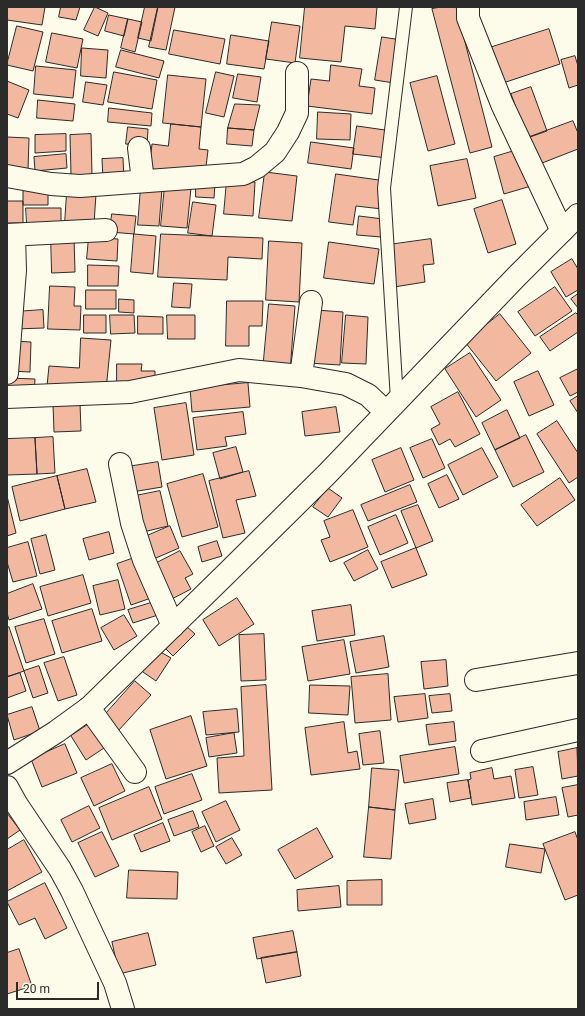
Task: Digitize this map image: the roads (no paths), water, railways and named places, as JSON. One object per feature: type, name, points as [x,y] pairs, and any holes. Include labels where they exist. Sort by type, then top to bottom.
[{"type":"street","points":[[468,7],[468,18],[502,104],[562,231]]},
{"type":"street","points":[[7,176],[52,184],[80,186],[243,174],[257,168],[275,152],[288,132],[297,113],[297,73]]},
{"type":"street","points":[[139,148],[143,182]]},
{"type":"street","points":[[7,763],[56,732],[89,708],[327,474],[578,215]]},
{"type":"street","points":[[7,373],[14,270],[10,235],[106,230]]},
{"type":"street","points":[[301,376],[310,302]]},
{"type":"street","points":[[7,397],[130,392],[239,370],[301,376],[346,384],[392,406]]},
{"type":"street","points":[[120,464],[132,523],[144,560],[173,626]]},
{"type":"street","points":[[476,680],[578,662]]},
{"type":"street","points":[[89,708],[135,772]]},
{"type":"street","points":[[482,751],[578,730]]},
{"type":"street","points":[[7,787],[17,805],[60,869],[72,891],[115,983],[123,1009]]},
{"type":"lane","points":[[392,406],[384,188],[406,7]]}]
